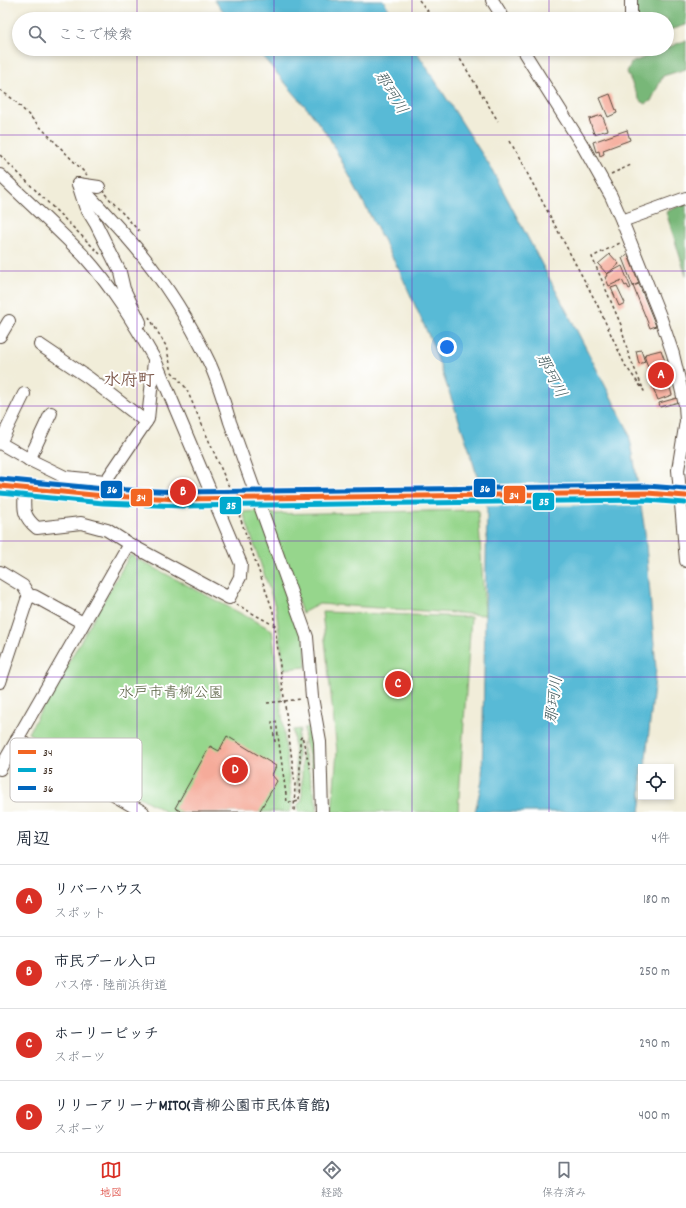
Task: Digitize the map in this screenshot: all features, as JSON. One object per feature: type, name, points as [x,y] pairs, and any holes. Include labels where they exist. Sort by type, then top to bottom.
[{"type":"main road","points":[[0,486],[104,496],[238,499],[647,493],[683,495]]},
{"type":"street","points":[[492,0],[500,12]]},
{"type":"street","points":[[630,0],[631,12]]},
{"type":"street","points":[[526,56],[601,178],[629,238],[660,316],[673,354],[685,405],[685,429],[678,470],[683,495],[686,561]]},
{"type":"street","points":[[0,175],[84,256],[116,296],[141,335],[155,360],[241,564],[240,577],[228,598],[129,544],[107,530],[81,523],[37,528],[28,521],[24,511],[25,488]]},
{"type":"street","points":[[78,184],[99,187]]},
{"type":"street","points":[[78,184],[85,206],[96,224],[120,272],[124,289],[144,330],[141,335]]},
{"type":"street","points":[[78,184],[126,236],[144,258],[167,291],[209,363],[223,399],[232,429],[307,637],[312,697],[320,742],[322,812]]},
{"type":"street","points":[[622,221],[686,198]]},
{"type":"street","points":[[0,336],[8,321]]},
{"type":"street","points":[[40,345],[89,378],[146,422]]},
{"type":"street","points":[[104,496],[106,481],[148,419],[155,360]]},
{"type":"street","points":[[24,394],[0,443],[65,477],[106,481]]},
{"type":"street","points":[[30,460],[51,413]]},
{"type":"street","points":[[18,738],[129,544]]},
{"type":"street","points":[[0,572],[23,586],[30,597]]},
{"type":"street","points":[[30,597],[34,596],[83,623]]},
{"type":"street","points":[[1,675],[27,600],[30,597]]},
{"type":"street","points":[[0,769],[10,751]]},
{"type":"street","points":[[126,802],[143,812]]},
{"type":"path","points":[[419,0],[428,12]]},
{"type":"path","points":[[458,56],[498,121]]},
{"type":"path","points":[[0,90],[14,100],[99,187],[139,231]]},
{"type":"path","points":[[510,141],[597,304],[625,365],[644,391],[628,353],[621,325],[592,257],[629,238]]},
{"type":"path","points":[[601,178],[631,165]]},
{"type":"path","points":[[233,602],[275,626]]},
{"type":"path","points":[[267,703],[312,697]]},
{"type":"path","points":[[275,742],[272,722],[276,721],[287,802],[299,801],[300,739],[302,736],[311,772]]},
{"type":"green space","points":[[634,0],[686,0],[686,25],[674,29],[674,12],[635,12]]},
{"type":"green space","points":[[686,40],[686,69],[663,76],[651,101],[645,104],[640,101],[627,72],[631,63],[648,56],[674,56],[674,45]]},
{"type":"green space","points":[[686,203],[686,276],[666,212]]},
{"type":"green space","points":[[478,510],[485,615],[319,604],[302,613],[268,514]]},
{"type":"green space","points":[[260,511],[305,636],[306,667],[284,669],[276,609],[243,512]]},
{"type":"green space","name":"水戸市青柳公園","points":[[130,555],[272,630],[282,697],[280,697],[292,805],[290,812],[166,812],[142,798],[142,738],[37,738],[28,733]]},
{"type":"green space","points":[[322,612],[471,617],[458,812],[332,812],[337,751]]},
{"type":"green space","points":[[313,727],[319,790],[305,741],[304,728]]},
{"type":"green space","points":[[301,729],[298,736],[298,793],[293,730]]},
{"type":"green space","points":[[302,742],[317,805],[317,812],[298,812],[298,804],[302,801]]},
{"type":"water","points":[[214,0],[383,0],[391,12],[224,12]]},
{"type":"water","name":"那珂川","points":[[262,56],[419,56],[491,168],[628,430],[645,532],[656,669],[645,764],[638,764],[638,800],[642,800],[640,812],[475,812],[482,781],[487,509],[469,449],[432,343],[400,272],[329,137],[311,113]]},
{"type":"pier","points":[[639,482],[643,505],[485,506],[478,485]]},
{"type":"building","points":[[610,94],[617,113],[608,117],[600,98]]},
{"type":"building","points":[[602,115],[608,130],[594,134],[589,119]]},
{"type":"building","points":[[627,130],[630,140],[603,150],[604,154],[600,156],[599,151],[596,152],[593,142]]},
{"type":"building","points":[[610,254],[619,264],[607,274],[598,264]]},
{"type":"building","points":[[628,255],[639,283],[633,286],[622,258]]},
{"type":"building","points":[[622,266],[631,288],[629,289],[627,285],[625,286],[622,280],[609,286],[605,277],[608,276],[607,274]]},
{"type":"building","points":[[639,284],[656,326],[650,328],[633,286]]},
{"type":"building","points":[[617,286],[625,303],[619,306],[611,288]]},
{"type":"building","points":[[641,350],[645,362],[639,364],[636,351]]},
{"type":"building","points":[[661,350],[665,361],[664,366],[670,380],[668,381],[672,395],[658,400],[652,385],[656,384],[654,378],[656,377],[652,366],[648,367],[644,355]]},
{"type":"building","points":[[677,398],[679,402],[660,407],[659,403]]},
{"type":"building","points":[[227,736],[276,766],[272,775],[277,781],[259,812],[182,812],[175,808],[210,746],[219,751]]},
{"type":"transit line","name":"36","points":[[1,479],[104,489],[182,492],[647,486],[686,489]]},
{"type":"transit line","name":"34","points":[[0,486],[104,496],[182,499],[647,493],[686,496]]},
{"type":"transit line","name":"35","points":[[0,493],[103,503],[182,506],[647,500],[685,503]]},
{"type":"place","name":"リバーハウス","points":[[661,375]]},
{"type":"place","name":"市民プール入口","points":[[183,492]]},
{"type":"place","name":"ホーリーピッチ","points":[[398,684]]},
{"type":"place","name":"リリーアリーナMITO(青柳公園市民体育館)","points":[[235,770]]},
{"type":"district","name":"水府町","points":[[129,382]]}]
